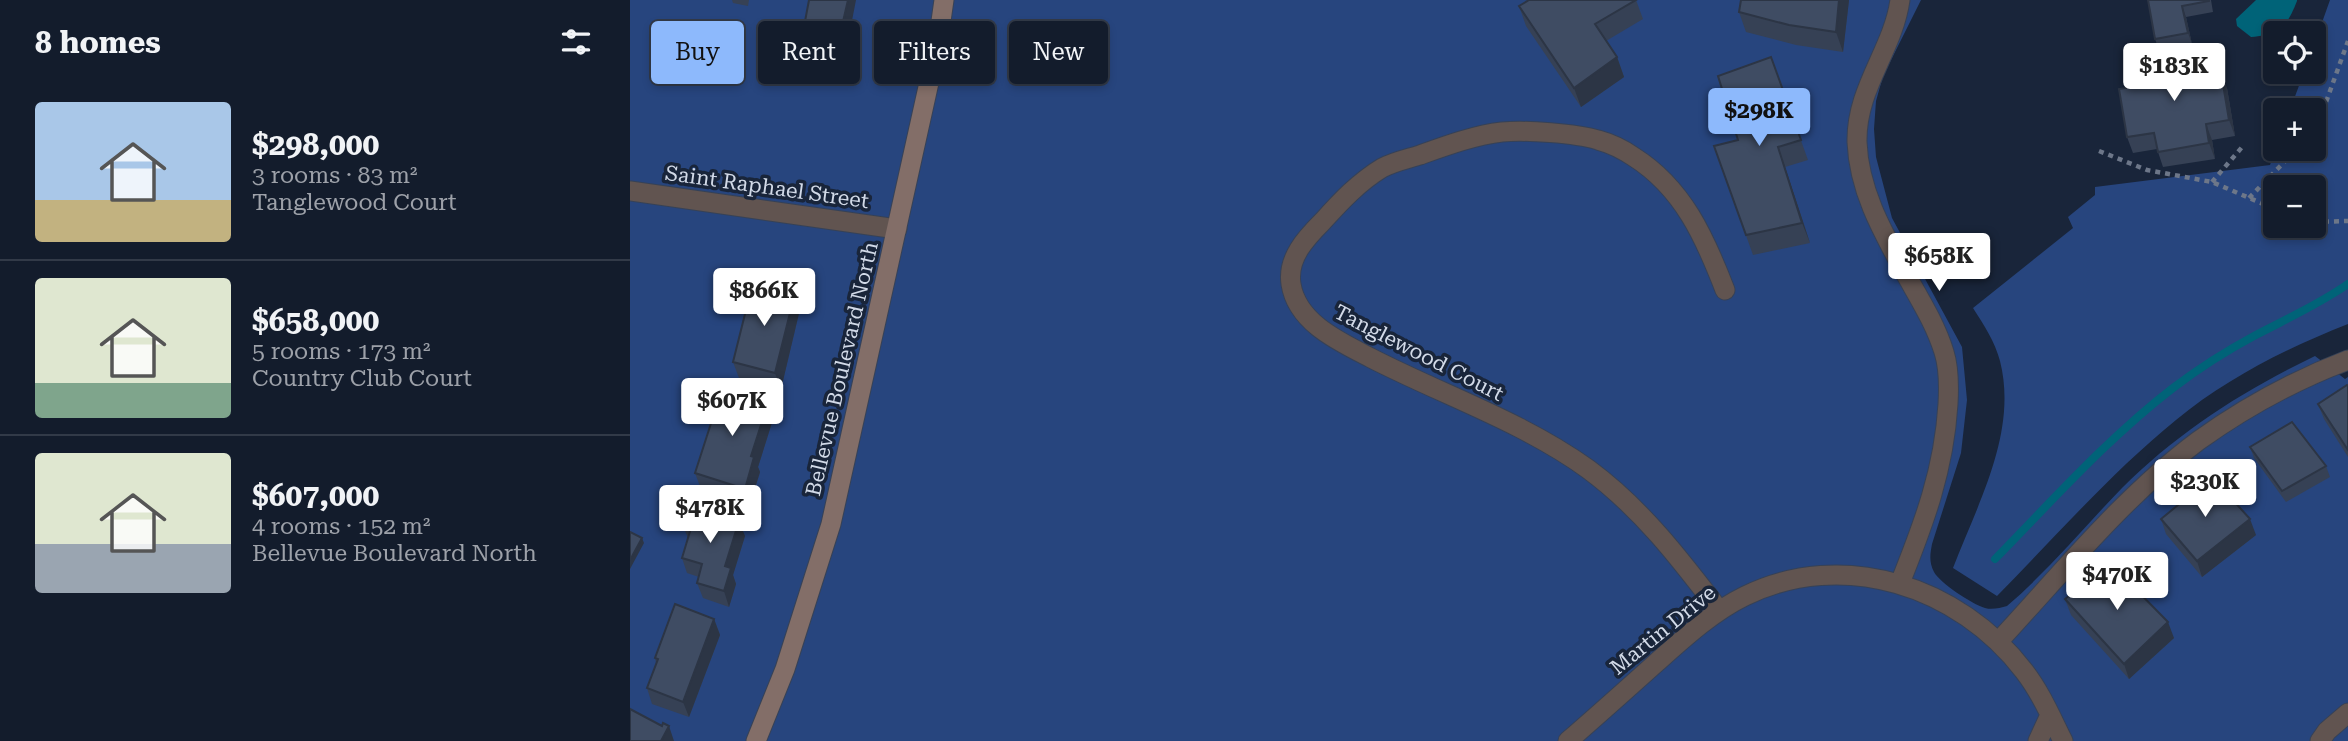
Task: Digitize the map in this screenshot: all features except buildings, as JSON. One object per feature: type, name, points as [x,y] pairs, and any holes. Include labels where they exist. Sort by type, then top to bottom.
[{"type":"main road","name":"Bellevue Boulevard North","points":[[756,741],[785,669],[831,524],[938,42],[944,0]]},
{"type":"street","points":[[1900,0],[1860,109],[1857,142],[1865,185],[1877,220],[1934,327],[1945,353],[1949,384],[1941,467],[1926,517],[1900,583]]},
{"type":"street","name":"Tanglewood Court","points":[[1719,610],[1666,540],[1626,500],[1588,469],[1533,435],[1421,384],[1342,344],[1315,325],[1298,305],[1290,283],[1294,257],[1306,239],[1356,186],[1384,167],[1446,146],[1501,132],[1558,134],[1598,140],[1634,157],[1661,180],[1688,209],[1708,244],[1725,290]]},
{"type":"street","name":"Saint Raphael Street","points":[[630,191],[897,229]]},
{"type":"street","points":[[1998,642],[2125,506],[2196,443],[2244,410],[2292,384],[2348,360]]},
{"type":"street","name":"Martin Drive","points":[[1568,741],[1719,610],[1744,596],[1791,578],[1841,574],[1866,575],[1900,583],[1933,596],[1959,611],[1998,642],[2024,671],[2043,699],[2063,741]]},
{"type":"street","points":[[2320,741],[2328,730],[2348,713]]},
{"type":"street","points":[[2038,741],[2050,715]]},
{"type":"path","points":[[2326,102],[2348,41]]},
{"type":"path","points":[[2212,182],[2243,146]]},
{"type":"path","points":[[2099,151],[2147,170],[2212,182],[2263,204]]},
{"type":"path","points":[[2249,198],[2285,161]]},
{"type":"path","points":[[2326,222],[2348,221]]},
{"type":"shaded area","points":[[630,0],[1921,0],[1883,76],[1876,101],[1876,157],[1892,218],[1962,347],[1967,400],[1961,453],[1932,544],[1931,565],[1937,577],[1949,587],[1985,608],[2007,606],[2143,468],[2189,431],[2237,398],[2315,356],[2345,379],[2348,377],[2348,741],[630,741]]},
{"type":"shaded area","points":[[2256,0],[2297,0],[2287,21],[2263,21],[2263,35],[2251,37],[2237,26],[2236,19]]},
{"type":"shaded area","points":[[2330,0],[2348,0],[2348,324],[2258,365],[2176,420],[2129,461],[1997,596],[1953,568],[1993,467],[2004,414],[2000,361],[1992,340],[1973,308],[2073,228],[2068,217],[2095,195],[2095,187],[2270,165],[2272,161],[2326,161],[2326,98],[2294,98],[2300,84],[2326,84],[2326,21],[2323,21]]},
{"type":"waterway","points":[[1995,559],[2103,449],[2173,388],[2233,348],[2348,284]]}]
